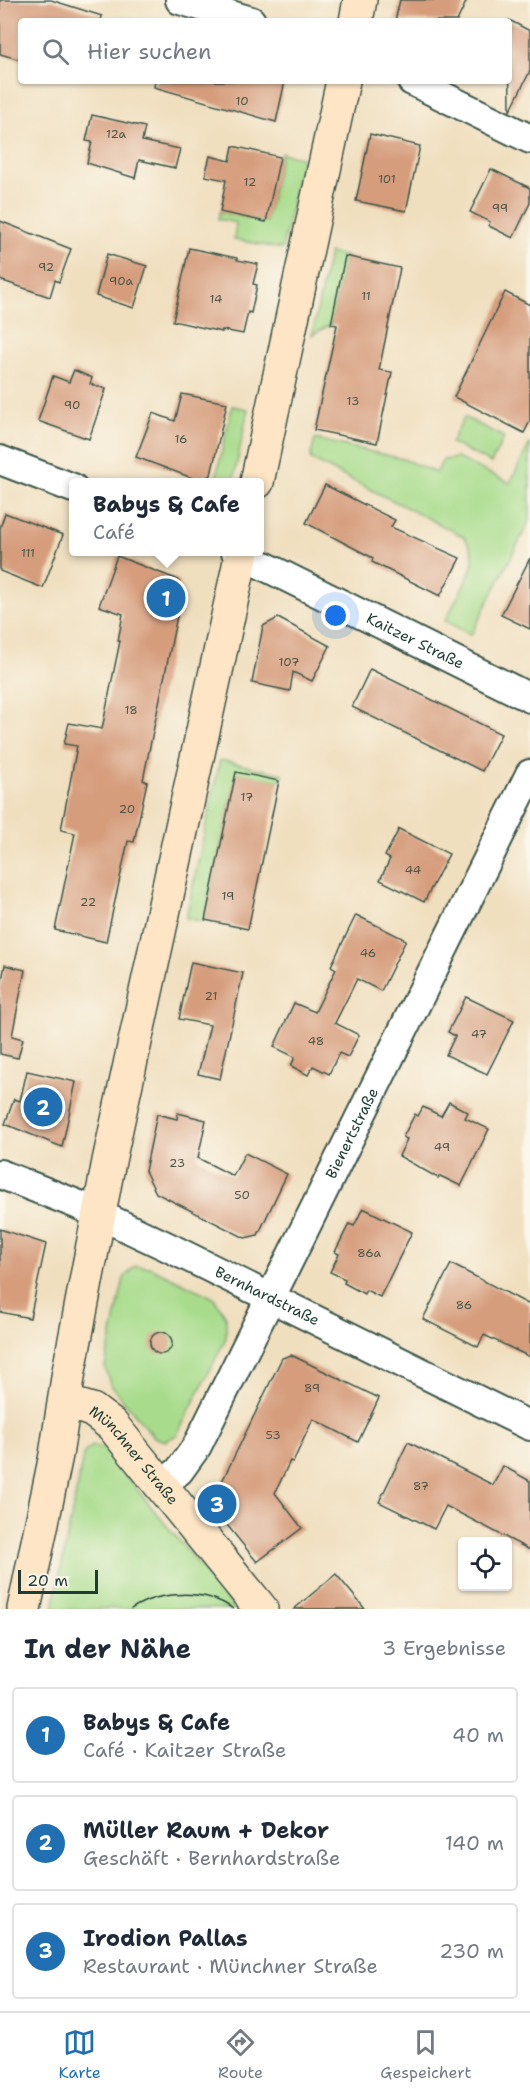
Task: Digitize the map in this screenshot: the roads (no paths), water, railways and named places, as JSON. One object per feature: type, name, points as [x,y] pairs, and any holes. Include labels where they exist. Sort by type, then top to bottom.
[{"type":"street","points":[[180,0],[241,18]]},
{"type":"street","points":[[357,18],[360,0]]},
{"type":"street","points":[[258,478],[342,84]]},
{"type":"street","points":[[418,84],[530,139]]},
{"type":"street","points":[[0,460],[69,486]]},
{"type":"street","points":[[24,1609],[56,1455],[113,1142],[239,556]]},
{"type":"street","name":"Kaitzer Straße","points":[[248,556],[530,698]]},
{"type":"street","name":"Bienertstraße","points":[[160,1486],[179,1471],[197,1446],[269,1296],[530,774]]},
{"type":"street","name":"Bernhardstraße","points":[[0,1174],[100,1214],[530,1426]]},
{"type":"street","name":"Münchner Straße","points":[[65,1402],[92,1410],[112,1425],[261,1609]]},
{"type":"tram line","points":[[131,1609],[155,1598],[182,1594],[210,1598],[233,1609]]},
{"type":"place","name":"Babys & Cafe","points":[[166,598]]},
{"type":"place","name":"Müller Raum + Dekor","points":[[43,1107]]},
{"type":"place","name":"Irodion Pallas","points":[[217,1504]]}]
